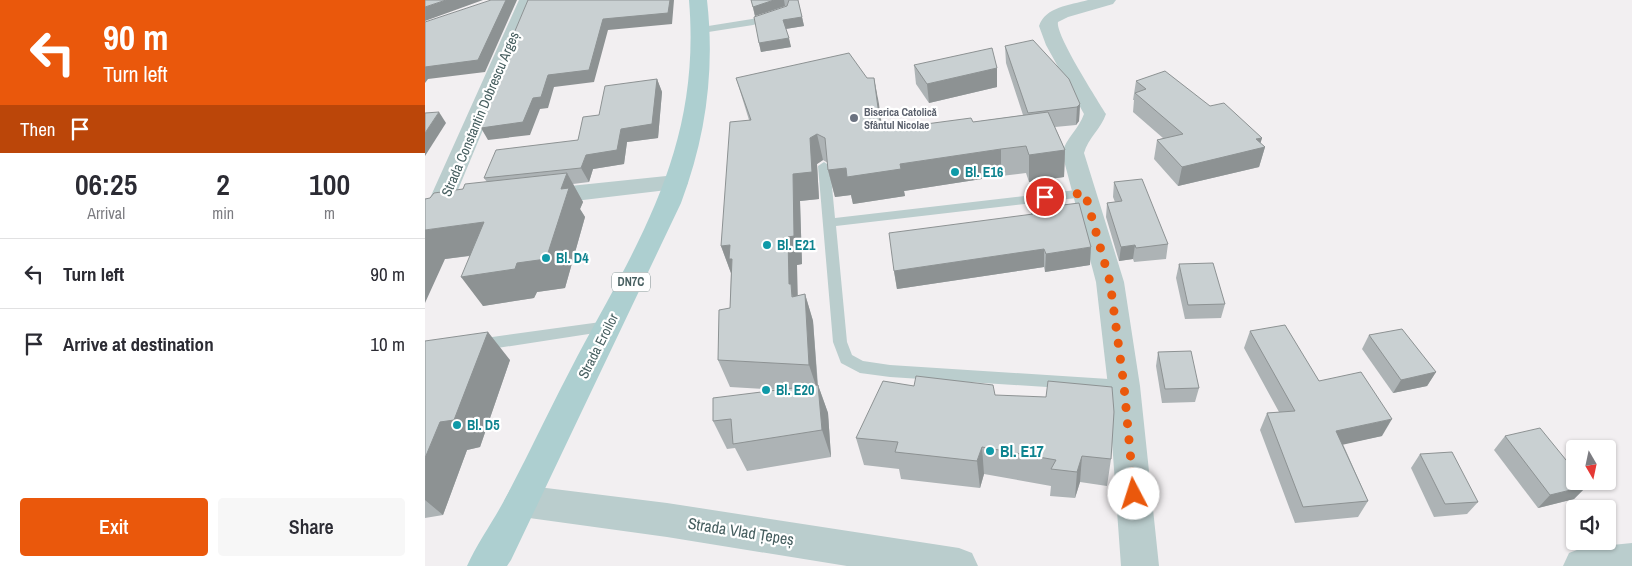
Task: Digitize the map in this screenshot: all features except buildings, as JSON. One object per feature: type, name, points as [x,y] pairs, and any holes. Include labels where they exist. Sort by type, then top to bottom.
[{"type":"main road","name":"Strada Eroilor","points":[[494,559],[608,326],[651,244],[676,183],[689,144],[695,118],[701,62],[701,30],[698,0]]},
{"type":"street","name":"Strada Constantin Dobrescu Argeș","points":[[485,203],[449,206],[443,205],[443,198],[528,0]]},
{"type":"street","points":[[1107,0],[1062,13],[1050,19],[1048,26],[1056,45],[1081,86],[1095,114],[1090,130],[1074,145],[1073,154],[1110,282],[1124,386],[1141,566]]},
{"type":"street","points":[[524,199],[676,183]]},
{"type":"street","name":"Strada Vlad Țepeș","points":[[522,501],[667,520],[860,558],[959,566]]},
{"type":"street","points":[[1583,566],[1632,561]]},
{"type":"lane","points":[[701,30],[753,22],[781,12]]},
{"type":"lane","points":[[824,166],[840,342],[846,359],[859,367],[890,371],[1124,386]]},
{"type":"lane","points":[[829,223],[1085,193]]},
{"type":"lane","points":[[464,347],[608,326]]},
{"type":"place","name":"Biserica Catolică Sfântul Nicolae","points":[[854,118]]},
{"type":"place","name":"Bl. E16","points":[[955,172]]},
{"type":"place","name":"Bl. E21","points":[[767,245]]},
{"type":"place","name":"Bl. D4","points":[[546,258]]},
{"type":"place","name":"Bl. E20","points":[[766,390]]},
{"type":"place","name":"Bl. D5","points":[[457,425]]},
{"type":"place","name":"Bl. E17","points":[[990,451]]},
{"type":"route","points":[[1045,197],[1085,193],[1110,282],[1124,386],[1134,494]]}]
